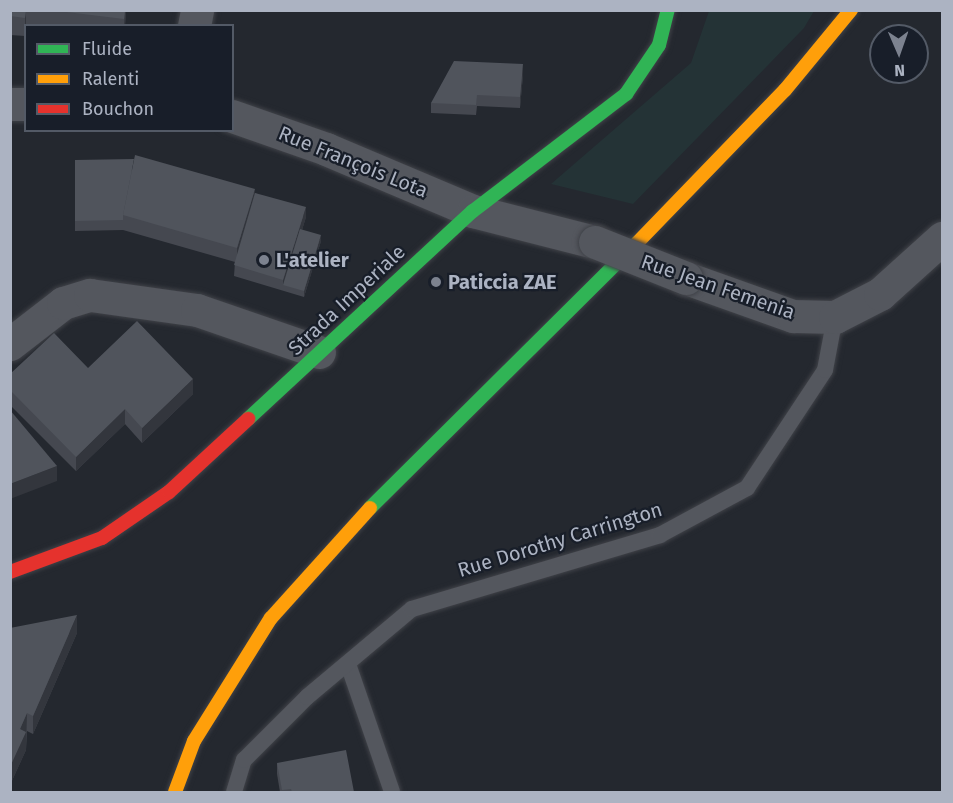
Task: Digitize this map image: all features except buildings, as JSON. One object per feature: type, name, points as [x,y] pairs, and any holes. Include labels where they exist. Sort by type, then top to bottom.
[{"type":"street","name":"Strada Imperiale","points":[[10,572],[102,538],[169,492],[473,212],[626,94],[659,45],[668,10]]},
{"type":"street","points":[[175,792],[194,741],[271,618],[395,481],[666,214],[785,90],[851,10]]},
{"type":"street","name":"Rue François Lota","points":[[234,117],[326,149],[473,212]]},
{"type":"street","name":"Rue Jean Femenia","points":[[473,212],[595,242],[792,316],[835,317],[880,294],[942,238]]},
{"type":"street","points":[[10,344],[63,303],[90,295],[197,310],[319,352]]},
{"type":"lane","name":"Rue Dorothy Carrington","points":[[234,792],[244,760],[307,697],[412,609],[660,535],[747,488],[825,370],[835,317]]},
{"type":"lane","points":[[348,664],[392,792]]},
{"type":"shaded area","points":[[709,11],[814,11],[804,28],[633,204],[551,184],[691,63]]},
{"type":"traffic: fast","points":[[248,419],[473,211],[626,94],[659,45],[668,10]]},
{"type":"traffic: fast","points":[[370,508],[637,243]]},
{"type":"traffic: slow","points":[[637,243],[785,90],[851,10]]},
{"type":"traffic: slow","points":[[175,792],[194,741],[271,618],[370,508]]},
{"type":"traffic: jam","points":[[10,572],[102,538],[169,492],[248,419]]},
{"type":"place","name":"L'atelier","points":[[264,260]]},
{"type":"place","name":"Paticcia ZAE","points":[[436,282]]}]
